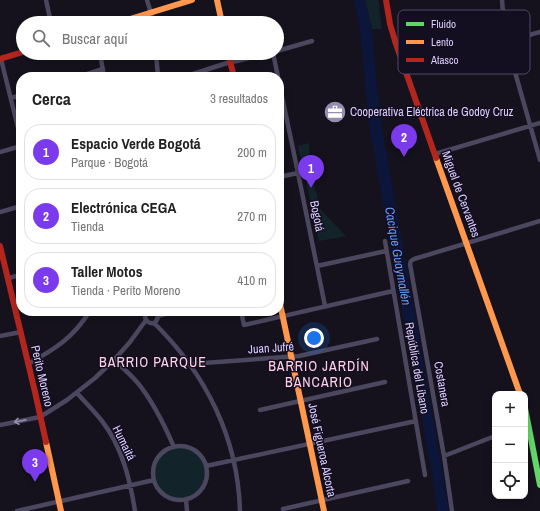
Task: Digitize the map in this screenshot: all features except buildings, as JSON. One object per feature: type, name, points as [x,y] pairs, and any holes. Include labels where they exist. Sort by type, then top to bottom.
[{"type":"main road","points":[[141,16],[192,0]]},
{"type":"main road","points":[[217,0],[220,16]]},
{"type":"main road","name":"Miguel de Cervantes","points":[[386,0],[392,31],[398,48]]},
{"type":"main road","points":[[0,59],[16,54]]},
{"type":"main road","points":[[230,62],[233,72]]},
{"type":"main road","name":"Miguel de Cervantes","points":[[407,74],[519,391]]},
{"type":"main road","name":"Perito Moreno","points":[[0,246],[16,311]]},
{"type":"main road","name":"Perito Moreno","points":[[17,316],[61,511]]},
{"type":"main road","name":"José Figueroa Alcorta","points":[[283,316],[324,511]]},
{"type":"main road","points":[[527,427],[540,485]]},
{"type":"street","points":[[46,0],[49,16]]},
{"type":"street","points":[[147,0],[151,16]]},
{"type":"street","points":[[502,0],[503,10]]},
{"type":"street","points":[[530,35],[540,32]]},
{"type":"street","points":[[284,49],[312,41]]},
{"type":"street","points":[[0,59],[16,118]]},
{"type":"street","points":[[101,60],[103,72]]},
{"type":"street","points":[[157,60],[158,72]]},
{"type":"street","points":[[202,72],[230,62],[241,60]]},
{"type":"street","points":[[274,60],[277,72]]},
{"type":"street","points":[[94,72],[103,69]]},
{"type":"street","points":[[515,74],[540,160]]},
{"type":"street","points":[[11,98],[16,96]]},
{"type":"street","name":"Bogotá","points":[[284,106],[325,306]]},
{"type":"street","points":[[435,154],[540,123]]},
{"type":"street","points":[[0,152],[16,147]]},
{"type":"street","points":[[284,176],[298,173]]},
{"type":"street","points":[[0,212],[16,207]]},
{"type":"street","points":[[467,242],[540,221]]},
{"type":"street","name":"República del Líbano","points":[[385,241],[425,475]]},
{"type":"street","name":"Costanera","points":[[452,511],[444,456],[410,264],[414,259],[467,242]]},
{"type":"street","points":[[317,266],[386,251]]},
{"type":"street","points":[[8,278],[16,276]]},
{"type":"street","points":[[284,316],[393,291]]},
{"type":"street","points":[[28,364],[55,349],[64,342],[78,328],[86,316]]},
{"type":"street","points":[[154,323],[158,316]]},
{"type":"street","points":[[242,316],[244,325],[283,316]]},
{"type":"street","points":[[0,425],[40,417],[77,393],[114,360],[130,342],[146,318],[149,323],[154,323],[171,340],[190,364],[206,389],[219,415],[234,461],[239,490],[240,511]]},
{"type":"street","points":[[0,336],[21,332]]},
{"type":"street","name":"Juan Jufré","points":[[190,364],[299,356],[377,339]]},
{"type":"street","points":[[114,360],[132,377],[147,396],[162,420],[174,447]]},
{"type":"street","points":[[260,410],[385,382]]},
{"type":"street","name":"Humaitá","points":[[77,393],[112,436],[123,460],[131,485],[135,511]]},
{"type":"street","points":[[206,466],[416,420]]},
{"type":"street","points":[[444,456],[492,437]]},
{"type":"street","points":[[174,447],[188,447],[194,450],[200,454],[206,466],[207,475],[201,491],[186,499],[178,500],[163,494],[157,487],[154,480],[156,463],[160,456],[166,450],[174,447]]},
{"type":"street","points":[[17,511],[154,480]]},
{"type":"street","points":[[283,508],[408,481]]},
{"type":"street","points":[[186,499],[187,511]]},
{"type":"green space","points":[[365,0],[378,0],[382,29],[372,29]]},
{"type":"green space","points":[[309,143],[310,167],[320,209],[346,236],[319,241],[298,146]]},
{"type":"green space","points":[[180,446],[190,448],[199,454],[205,463],[207,473],[205,483],[199,492],[190,498],[180,500],[170,498],[161,492],[155,483],[153,473],[155,463],[161,454],[170,448]]},
{"type":"water","name":"Cacique Guaymallén","points":[[354,0],[365,0],[372,29],[383,134],[449,511],[437,511],[433,480],[369,125],[360,32]]},
{"type":"traffic: fast","points":[[528,423],[540,485]]},
{"type":"traffic: slow","points":[[140,16],[192,0]]},
{"type":"traffic: slow","points":[[217,0],[220,16]]},
{"type":"traffic: slow","points":[[436,158],[519,391]]},
{"type":"traffic: slow","points":[[283,316],[324,511]]},
{"type":"traffic: slow","points":[[46,442],[61,511]]},
{"type":"traffic: jam","points":[[386,0],[390,24],[398,50]]},
{"type":"traffic: jam","points":[[0,59],[16,54]]},
{"type":"traffic: jam","points":[[230,60],[233,72]]},
{"type":"traffic: jam","points":[[407,74],[436,158]]},
{"type":"traffic: jam","points":[[0,246],[16,313]]},
{"type":"traffic: jam","points":[[17,316],[46,442]]},
{"type":"place","name":"Cooperativa Eléctrica de Godoy Cruz","points":[[335,112]]},
{"type":"place","name":"Electrónica CEGA","points":[[404,157]]},
{"type":"place","name":"Espacio Verde Bogotá","points":[[311,188]]},
{"type":"place","name":"Taller Motos","points":[[35,482]]},
{"type":"district","name":"BARRIO PARQUE","points":[[153,362]]},
{"type":"district","name":"BARRIO JARDÍN BANCARIO","points":[[319,374]]}]
